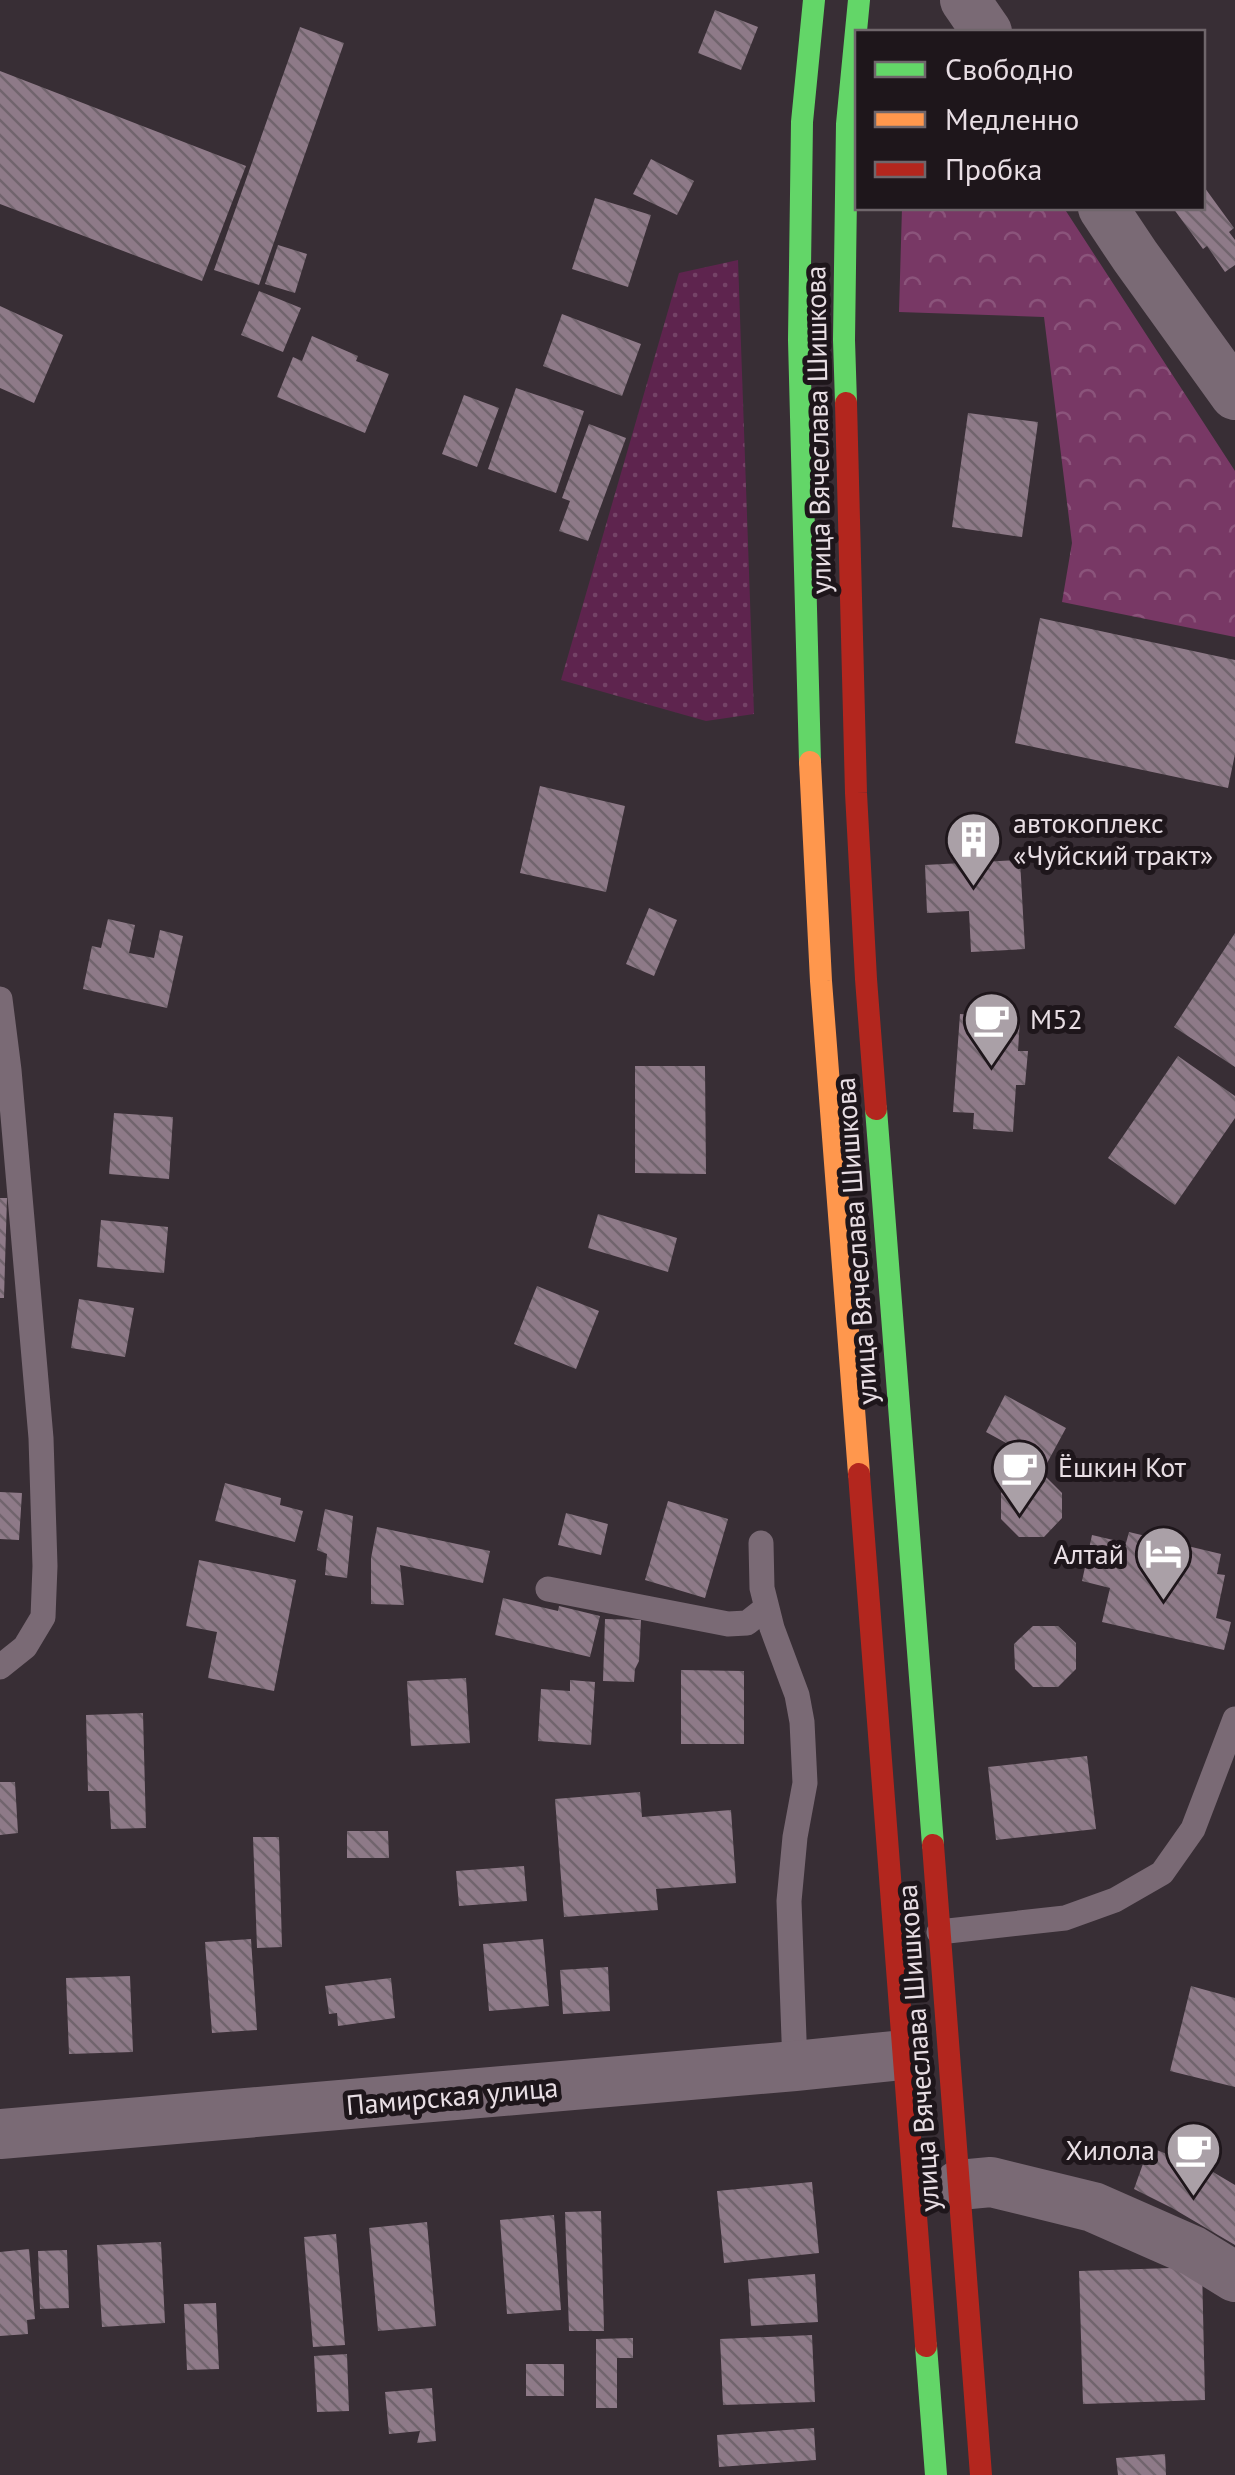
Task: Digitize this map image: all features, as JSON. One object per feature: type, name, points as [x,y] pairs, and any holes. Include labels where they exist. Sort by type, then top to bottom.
[{"type":"main road","name":"улица Вячеслава Шишкова","points":[[814,0],[802,122],[799,340],[811,795],[821,981],[936,2475]]},
{"type":"main road","name":"улица Вячеслава Шишкова","points":[[856,30],[859,0]]},
{"type":"main road","name":"улица Вячеслава Шишкова","points":[[855,41],[847,124],[844,340],[856,793],[866,978],[981,2475]]},
{"type":"street","points":[[965,0],[986,30]]},
{"type":"street","points":[[1104,210],[1235,395]]},
{"type":"street","name":"Памирская улица","points":[[0,2134],[904,2054]]},
{"type":"street","points":[[959,2185],[991,2182],[1094,2207],[1193,2251],[1235,2276]]},
{"type":"lane","points":[[811,795],[856,793]]},
{"type":"lane","points":[[0,998],[40,1418],[45,1566],[43,1618],[24,1647],[0,1667]]},
{"type":"lane","points":[[761,1543],[760,1572],[766,1608],[791,1677],[802,1722],[805,1783],[795,1837],[790,1901],[796,2066]]},
{"type":"lane","points":[[548,1589],[728,1624],[748,1623],[766,1608]]},
{"type":"lane","points":[[939,1932],[1065,1918],[1115,1900],[1162,1873],[1193,1830],[1235,1719]]},
{"type":"shaded area","points":[[738,260],[754,714],[706,721],[561,680],[679,273]]},
{"type":"green space","points":[[902,210],[1065,210],[1235,471],[1235,637],[1062,602],[1072,543],[1044,317],[899,312]]},
{"type":"building","points":[[715,10],[758,27],[741,70],[698,53]]},
{"type":"building","points":[[300,27],[344,43],[259,285],[214,270]]},
{"type":"building","points":[[0,71],[246,166],[202,281],[0,204]]},
{"type":"building","points":[[651,159],[694,181],[677,215],[633,194]]},
{"type":"building","points":[[1205,188],[1234,228],[1229,232],[1235,240],[1235,265],[1225,272],[1207,246],[1203,249],[1174,210],[1205,210]]},
{"type":"building","points":[[595,198],[651,215],[628,287],[572,269]]},
{"type":"building","points":[[278,245],[307,254],[295,293],[265,284]]},
{"type":"building","points":[[259,291],[301,308],[283,352],[241,335]]},
{"type":"building","points":[[0,306],[63,335],[34,403],[0,388]]},
{"type":"building","points":[[562,314],[641,344],[622,396],[543,366]]},
{"type":"building","points":[[312,336],[389,374],[365,433],[277,397],[293,357],[302,361]]},
{"type":"building","points":[[516,388],[584,411],[556,493],[488,469]]},
{"type":"building","points":[[464,395],[499,408],[477,467],[442,454]]},
{"type":"building","points":[[968,413],[1038,422],[1022,537],[952,527]]},
{"type":"building","points":[[589,424],[626,438],[588,541],[559,531],[570,501],[562,498]]},
{"type":"building","points":[[1040,618],[1235,660],[1235,754],[1228,788],[1015,743]]},
{"type":"building","points":[[540,786],[625,806],[606,892],[520,873]]},
{"type":"building","name":"автокоплекс «Чуйский тракт»","points":[[1020,860],[1025,949],[971,952],[969,911],[927,913],[925,865]]},
{"type":"building","points":[[649,908],[677,920],[654,976],[626,964]]},
{"type":"building","points":[[108,919],[135,925],[129,953],[154,958],[160,930],[183,936],[167,1008],[83,989],[92,946],[101,948]]},
{"type":"building","points":[[1235,933],[1235,1067],[1174,1027]]},
{"type":"building","name":"М52","points":[[960,1014],[1020,1018],[1018,1051],[1028,1051],[1025,1085],[1016,1085],[1013,1132],[973,1129],[974,1113],[953,1112]]},
{"type":"building","points":[[1178,1056],[1235,1096],[1235,1118],[1175,1205],[1108,1158]]},
{"type":"building","points":[[635,1066],[705,1066],[706,1174],[635,1173]]},
{"type":"building","points":[[114,1113],[173,1117],[169,1179],[109,1174]]},
{"type":"building","points":[[0,1198],[7,1198],[4,1298],[0,1298]]},
{"type":"building","points":[[598,1214],[677,1238],[668,1272],[588,1248]]},
{"type":"building","points":[[101,1220],[168,1227],[164,1273],[97,1267]]},
{"type":"building","points":[[537,1286],[599,1311],[576,1369],[514,1344]]},
{"type":"building","points":[[79,1299],[134,1308],[125,1357],[71,1348]]},
{"type":"building","points":[[1005,1395],[1066,1428],[1046,1465],[986,1432]]},
{"type":"building","points":[[1019,1475],[1044,1475],[1062,1493],[1062,1518],[1044,1537],[1019,1537],[1001,1519],[1001,1493]]},
{"type":"building","points":[[225,1483],[281,1498],[280,1505],[303,1511],[295,1542],[215,1521]]},
{"type":"building","points":[[0,1492],[22,1493],[19,1540],[0,1539]]},
{"type":"building","points":[[668,1501],[728,1519],[705,1598],[645,1580]]},
{"type":"building","points":[[325,1509],[353,1516],[347,1578],[325,1575],[327,1554],[317,1550]]},
{"type":"building","points":[[566,1513],[608,1524],[601,1555],[558,1545]]},
{"type":"building","points":[[377,1527],[490,1551],[483,1583],[400,1565],[404,1605],[371,1604],[371,1558]]},
{"type":"building","name":"Алтай","points":[[1129,1532],[1221,1554],[1217,1574],[1225,1575],[1216,1618],[1231,1622],[1224,1650],[1102,1622],[1110,1588],[1082,1581],[1092,1535],[1126,1543]]},
{"type":"building","points":[[199,1560],[296,1580],[274,1691],[208,1678],[217,1632],[186,1626]]},
{"type":"building","points":[[503,1598],[600,1616],[590,1657],[495,1635]]},
{"type":"building","points":[[605,1619],[641,1620],[634,1682],[603,1681]]},
{"type":"building","points":[[1033,1626],[1058,1626],[1076,1643],[1076,1669],[1058,1687],[1033,1687],[1015,1669],[1014,1644]]},
{"type":"building","points":[[681,1670],[744,1671],[744,1744],[681,1744]]},
{"type":"building","points":[[466,1678],[470,1743],[411,1746],[407,1681]]},
{"type":"building","points":[[570,1680],[595,1682],[591,1745],[538,1741],[541,1689],[570,1691]]},
{"type":"building","points":[[143,1713],[146,1828],[111,1829],[109,1791],[88,1791],[86,1715]]},
{"type":"building","points":[[1087,1756],[1096,1829],[996,1840],[988,1767]]},
{"type":"building","points":[[0,1782],[15,1782],[18,1833],[0,1835]]},
{"type":"building","points":[[640,1792],[642,1817],[731,1810],[736,1883],[656,1889],[658,1910],[564,1917],[555,1799]]},
{"type":"building","points":[[347,1831],[388,1831],[389,1858],[347,1858]]},
{"type":"building","points":[[253,1837],[279,1837],[282,1947],[257,1948]]},
{"type":"building","points":[[524,1866],[527,1901],[459,1906],[456,1871]]},
{"type":"building","points":[[251,1939],[257,2030],[212,2033],[205,1942]]},
{"type":"building","points":[[543,1939],[549,2006],[489,2011],[483,1944]]},
{"type":"building","points":[[608,1967],[610,2011],[563,2014],[560,1970]]},
{"type":"building","points":[[130,1976],[133,2052],[69,2054],[66,1978]]},
{"type":"building","points":[[391,1978],[395,2018],[338,2026],[337,2013],[329,2014],[325,1986]]},
{"type":"building","points":[[1191,1986],[1235,1998],[1235,2087],[1170,2071]]},
{"type":"building","name":"Хилола","points":[[1149,2147],[1235,2185],[1235,2245],[1134,2189]]},
{"type":"building","points":[[812,2182],[819,2253],[724,2263],[717,2191]]},
{"type":"building","points":[[601,2211],[604,2331],[569,2331],[565,2212]]},
{"type":"building","points":[[554,2215],[561,2310],[507,2314],[500,2220]]},
{"type":"building","points":[[427,2222],[436,2326],[378,2331],[369,2228]]},
{"type":"building","points":[[336,2234],[345,2345],[313,2347],[304,2237]]},
{"type":"building","points":[[161,2242],[165,2323],[102,2327],[97,2245]]},
{"type":"building","points":[[29,2249],[35,2319],[27,2320],[28,2334],[0,2336],[0,2252]]},
{"type":"building","points":[[67,2250],[69,2308],[40,2309],[38,2251]]},
{"type":"building","points":[[1202,2267],[1205,2400],[1083,2404],[1079,2271]]},
{"type":"building","points":[[815,2274],[818,2322],[751,2326],[748,2279]]},
{"type":"building","points":[[216,2303],[219,2369],[187,2370],[184,2304]]},
{"type":"building","points":[[812,2335],[815,2402],[723,2405],[720,2339]]},
{"type":"building","points":[[633,2338],[633,2358],[617,2358],[617,2408],[596,2408],[596,2339]]},
{"type":"building","points":[[347,2354],[349,2411],[317,2412],[314,2356]]},
{"type":"building","points":[[526,2364],[564,2364],[564,2396],[526,2396]]},
{"type":"building","points":[[432,2388],[436,2441],[417,2443],[420,2431],[389,2434],[385,2392]]},
{"type":"building","points":[[814,2428],[816,2460],[719,2467],[717,2435]]},
{"type":"building","points":[[1165,2454],[1166,2475],[1118,2475],[1116,2458]]},
{"type":"traffic: fast","points":[[810,762],[799,340],[802,122],[814,0]]},
{"type":"traffic: fast","points":[[856,30],[859,0]]},
{"type":"traffic: fast","points":[[846,403],[847,124],[855,41]]},
{"type":"traffic: fast","points":[[876,1109],[933,1845]]},
{"type":"traffic: fast","points":[[926,2346],[936,2475]]},
{"type":"traffic: slow","points":[[810,762],[821,981],[859,1474]]},
{"type":"traffic: jam","points":[[846,403],[856,793],[876,1109]]},
{"type":"traffic: jam","points":[[859,1474],[926,2346]]},
{"type":"traffic: jam","points":[[933,1845],[981,2475]]},
{"type":"place","name":"автокоплекс «Чуйский тракт»","points":[[974,888]]},
{"type":"place","name":"М52","points":[[991,1068]]},
{"type":"place","name":"Ёшкин Кот","points":[[1019,1516]]},
{"type":"place","name":"Алтай","points":[[1163,1603]]},
{"type":"place","name":"Хилола","points":[[1194,2199]]}]
